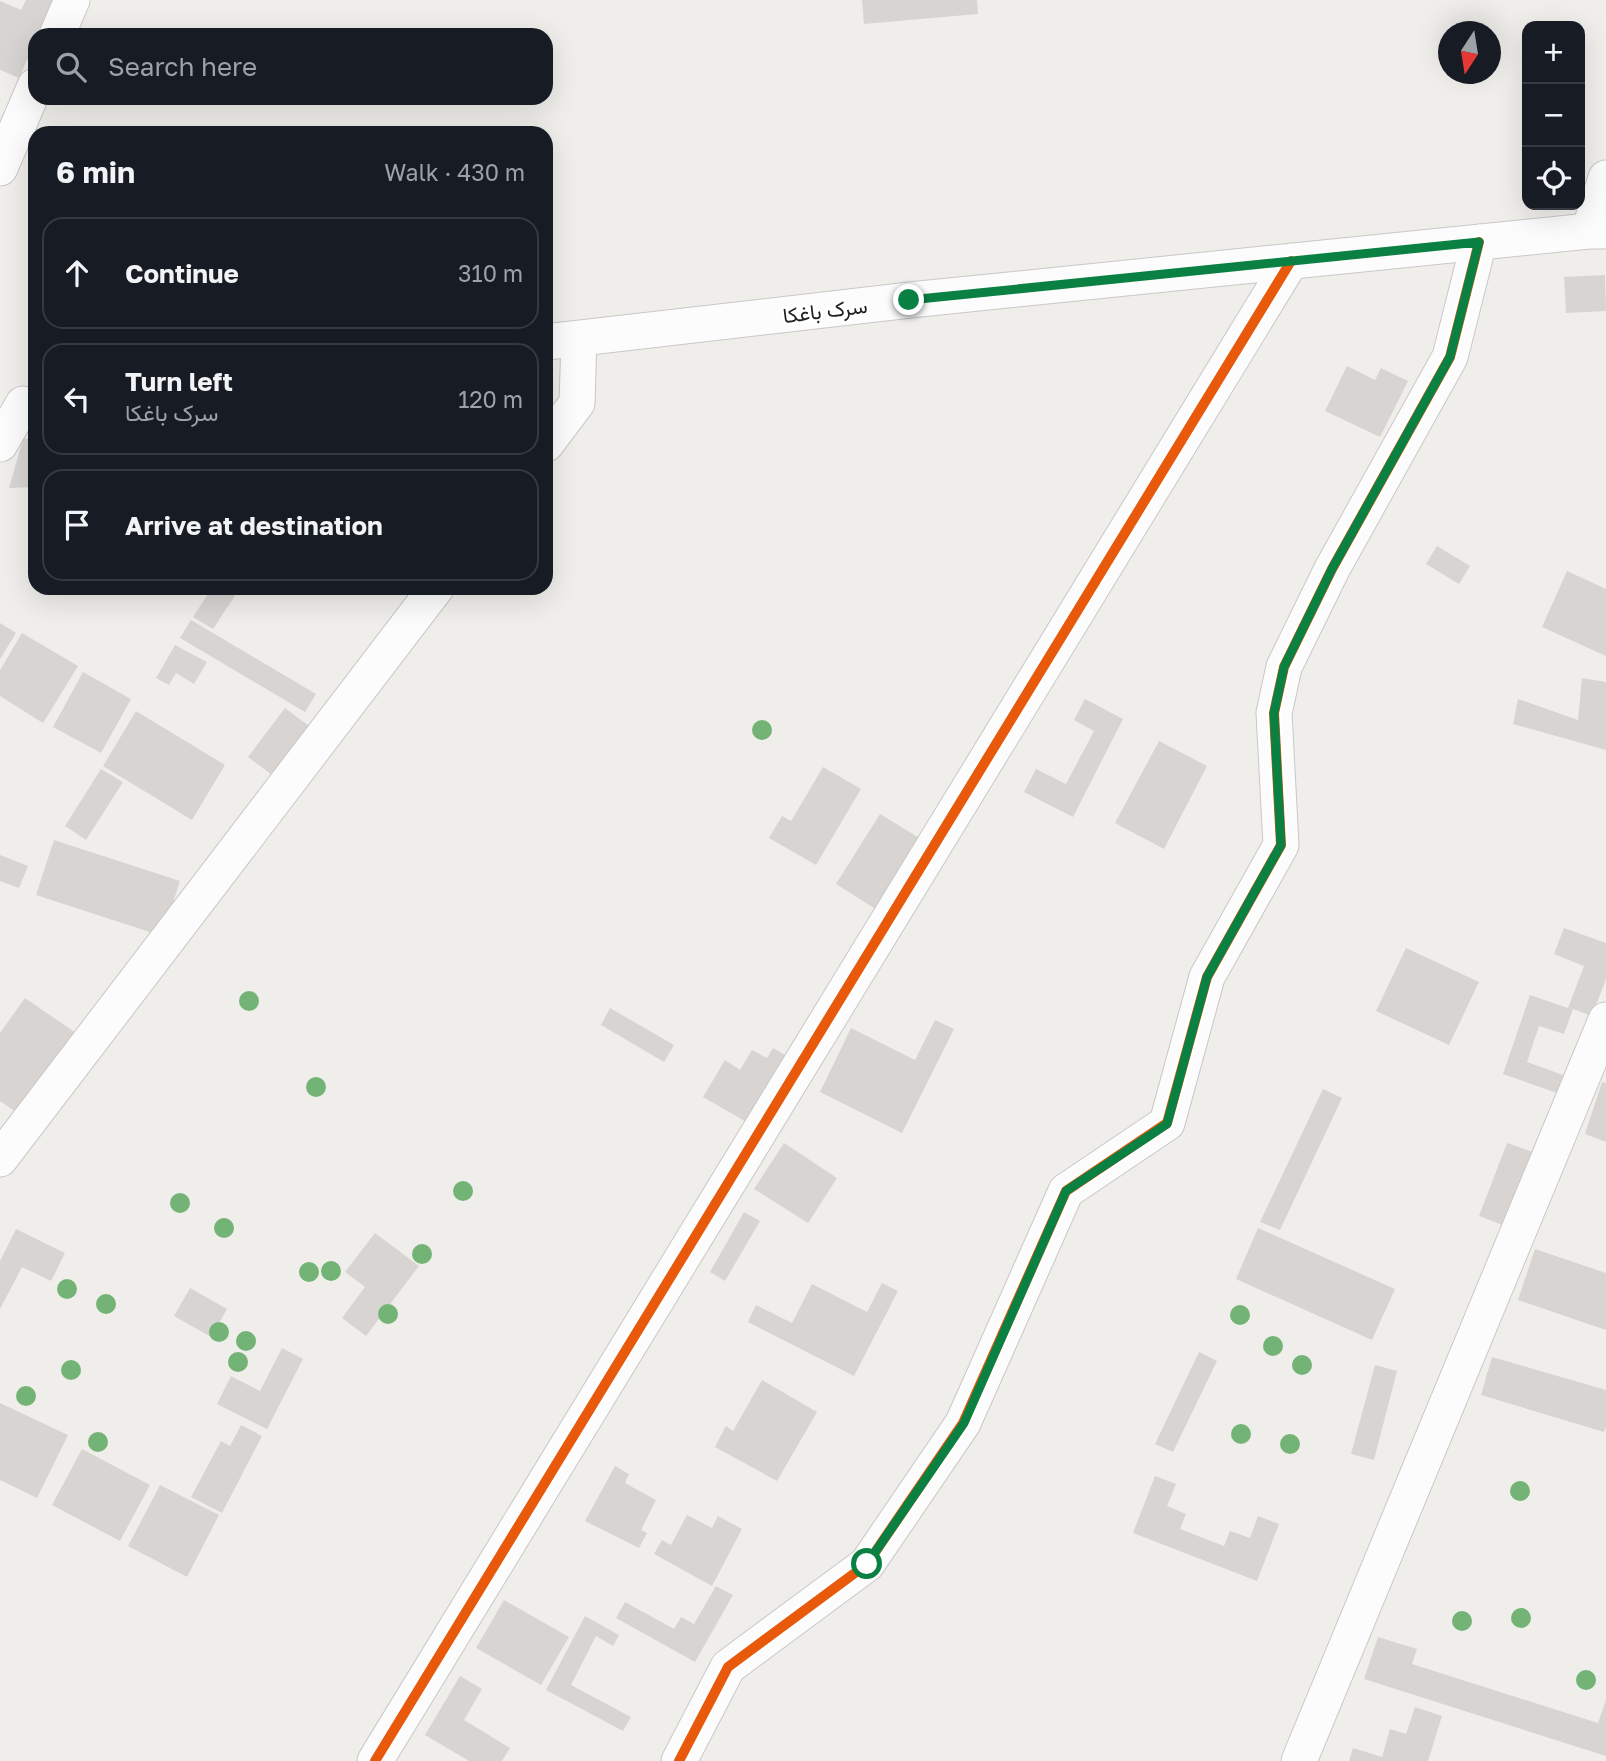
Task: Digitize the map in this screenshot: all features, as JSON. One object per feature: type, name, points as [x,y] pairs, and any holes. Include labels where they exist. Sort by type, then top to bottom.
[{"type":"street","points":[[60,28],[72,0]]},
{"type":"street","points":[[0,168],[28,102]]},
{"type":"street","points":[[1598,231],[1606,178]]},
{"type":"street","name":"سرک باغکا","points":[[562,340],[909,300],[1598,231]]},
{"type":"street","points":[[679,1761],[728,1667],[867,1564],[964,1423],[1066,1191],[1167,1124],[1207,977],[1281,845],[1274,713],[1284,667],[1332,569],[1450,357],[1479,242]]},
{"type":"street","points":[[375,1761],[1291,261]]},
{"type":"street","points":[[553,435],[578,403],[562,340]]},
{"type":"street","points":[[0,444],[19,404]]},
{"type":"street","points":[[0,1158],[431,595]]},
{"type":"street","points":[[1299,1761],[1606,1020]]},
{"type":"building","points":[[26,0],[53,0],[41,28],[28,28],[28,58],[19,78],[0,70],[0,1],[21,10]]},
{"type":"building","points":[[862,0],[977,0],[978,14],[864,24]]},
{"type":"building","points":[[1605,275],[1606,311],[1566,313],[1564,277]]},
{"type":"building","points":[[1347,366],[1375,380],[1381,368],[1408,381],[1380,437],[1325,411]]},
{"type":"building","points":[[23,439],[28,439],[28,487],[9,488]]},
{"type":"building","points":[[1437,546],[1470,566],[1459,584],[1426,564]]},
{"type":"building","points":[[1567,571],[1606,589],[1606,656],[1542,627]]},
{"type":"building","points":[[207,595],[235,595],[213,629],[193,617]]},
{"type":"building","points":[[191,620],[316,694],[305,712],[180,638]]},
{"type":"building","points":[[0,623],[16,633],[0,659]]},
{"type":"building","points":[[22,633],[78,666],[43,723],[0,696],[0,670]]},
{"type":"building","points":[[175,645],[207,662],[194,684],[176,673],[169,685],[156,678]]},
{"type":"building","points":[[83,672],[131,699],[101,753],[53,727]]},
{"type":"building","points":[[1582,678],[1606,682],[1606,750],[1513,724],[1518,699],[1578,720]]},
{"type":"building","points":[[1085,699],[1123,719],[1073,817],[1024,792],[1036,769],[1066,784],[1094,731],[1074,720]]},
{"type":"building","points":[[285,708],[317,732],[280,781],[248,757]]},
{"type":"building","points":[[136,711],[225,765],[192,820],[103,766]]},
{"type":"building","points":[[1159,741],[1207,766],[1164,849],[1115,823]]},
{"type":"building","points":[[823,767],[861,789],[816,865],[769,838],[782,816],[791,821]]},
{"type":"building","points":[[101,769],[123,782],[86,840],[65,826]]},
{"type":"building","points":[[880,814],[926,842],[882,913],[836,884]]},
{"type":"building","points":[[54,840],[180,881],[162,936],[36,895]]},
{"type":"building","points":[[0,855],[28,866],[19,888],[0,881]]},
{"type":"building","points":[[1564,928],[1606,943],[1606,979],[1592,1016],[1573,1009],[1564,1034],[1539,1026],[1527,1062],[1563,1075],[1557,1093],[1503,1074],[1530,995],[1568,1008],[1584,966],[1554,954]]},
{"type":"building","points":[[1406,948],[1479,982],[1449,1045],[1376,1011]]},
{"type":"building","points":[[25,998],[76,1033],[20,1115],[0,1101],[0,1033]]},
{"type":"building","points":[[610,1008],[674,1045],[664,1062],[601,1025]]},
{"type":"building","points":[[935,1020],[954,1029],[902,1133],[820,1092],[851,1028],[915,1060]]},
{"type":"building","points":[[773,1048],[790,1058],[750,1124],[703,1097],[725,1060],[740,1070],[752,1050],[767,1058]]},
{"type":"building","points":[[1602,1082],[1606,1083],[1606,1142],[1585,1134]]},
{"type":"building","points":[[1323,1089],[1342,1098],[1280,1230],[1260,1222]]},
{"type":"building","points":[[784,1143],[837,1178],[808,1223],[754,1189]]},
{"type":"building","points":[[1507,1143],[1533,1152],[1505,1226],[1479,1216]]},
{"type":"building","points":[[744,1212],[760,1221],[725,1281],[710,1272]]},
{"type":"building","points":[[1258,1228],[1395,1289],[1372,1340],[1236,1279]]},
{"type":"building","points":[[16,1229],[65,1253],[51,1281],[22,1267],[0,1309],[0,1261]]},
{"type":"building","points":[[375,1233],[419,1266],[366,1336],[342,1318],[365,1287],[345,1272]]},
{"type":"building","points":[[1535,1249],[1606,1273],[1606,1330],[1518,1300]]},
{"type":"building","points":[[882,1283],[898,1291],[854,1376],[748,1322],[756,1305],[792,1323],[812,1284],[867,1312]]},
{"type":"building","points":[[190,1288],[227,1309],[211,1337],[174,1316]]},
{"type":"building","points":[[282,1348],[303,1359],[267,1429],[217,1404],[231,1376],[260,1391]]},
{"type":"building","points":[[1199,1352],[1217,1361],[1173,1452],[1155,1444]]},
{"type":"building","points":[[1492,1357],[1606,1390],[1604,1432],[1481,1395]]},
{"type":"building","points":[[1375,1365],[1397,1371],[1374,1460],[1351,1454]]},
{"type":"building","points":[[762,1380],[817,1412],[777,1481],[715,1447],[726,1426],[733,1431]]},
{"type":"building","points":[[0,1403],[68,1435],[37,1498],[0,1480]]},
{"type":"building","points":[[241,1425],[262,1436],[222,1513],[191,1497],[221,1441],[230,1446]]},
{"type":"building","points":[[82,1449],[150,1485],[120,1541],[52,1505]]},
{"type":"building","points":[[615,1466],[629,1474],[625,1483],[656,1500],[641,1530],[647,1533],[639,1548],[585,1521]]},
{"type":"building","points":[[1155,1476],[1176,1484],[1167,1506],[1186,1514],[1180,1529],[1224,1546],[1230,1531],[1250,1538],[1258,1516],[1279,1524],[1257,1581],[1133,1533]]},
{"type":"building","points":[[160,1485],[219,1515],[187,1577],[128,1546]]},
{"type":"building","points":[[687,1515],[712,1528],[718,1516],[742,1529],[712,1586],[654,1554],[662,1540],[671,1545]]},
{"type":"building","points":[[716,1586],[733,1595],[695,1662],[616,1618],[625,1602],[674,1629],[681,1617],[694,1624]]},
{"type":"building","points":[[504,1600],[569,1637],[541,1685],[476,1648]]},
{"type":"building","points":[[585,1616],[619,1635],[613,1646],[596,1636],[571,1685],[631,1717],[623,1731],[546,1690]]},
{"type":"building","points":[[1378,1637],[1417,1649],[1412,1664],[1598,1723],[1606,1700],[1606,1756],[1364,1679]]},
{"type":"building","points":[[460,1676],[482,1689],[464,1720],[510,1748],[502,1761],[469,1761],[425,1735]]},
{"type":"building","points":[[1415,1707],[1442,1716],[1428,1761],[1349,1761],[1353,1748],[1382,1757],[1390,1729],[1406,1734]]},
{"type":"cycle path","points":[[679,1761],[728,1667],[867,1564],[963,1423],[1066,1191],[1167,1123],[1207,977],[1281,845],[1274,713],[1284,667],[1332,569],[1450,357],[1479,242]]},
{"type":"cycle path","points":[[375,1761],[1291,261]]},
{"type":"route","points":[[867,1564],[964,1423],[1066,1191],[1167,1124],[1207,977],[1281,845],[1274,713],[1284,667],[1332,569],[1450,357],[1479,242],[909,300]]}]
